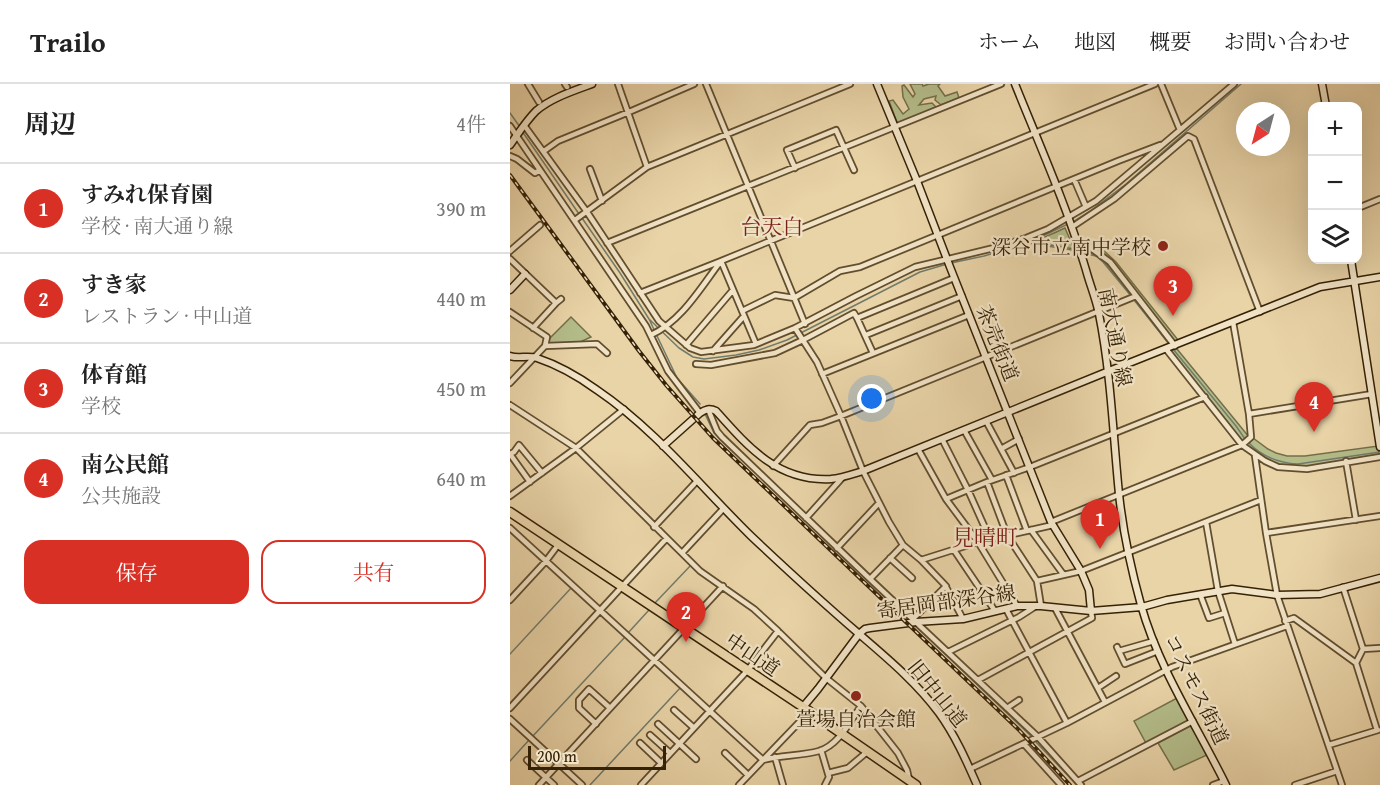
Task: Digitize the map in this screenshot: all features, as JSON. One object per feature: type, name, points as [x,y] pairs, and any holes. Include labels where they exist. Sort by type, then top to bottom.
[{"type":"highway","name":"中山道","points":[[510,512],[913,782]]},
{"type":"street","points":[[528,84],[539,102]]},
{"type":"street","points":[[510,145],[531,116],[542,106],[592,84]]},
{"type":"street","points":[[618,84],[647,167]]},
{"type":"street","points":[[544,152],[558,141],[694,84]]},
{"type":"street","points":[[706,84],[805,324]]},
{"type":"street","points":[[575,220],[647,167],[850,84]]},
{"type":"street","name":"茶売街道","points":[[877,84],[1052,523],[1081,571],[1089,590],[1091,611]]},
{"type":"street","points":[[607,243],[1001,84]]},
{"type":"street","name":"南大通り線","points":[[1015,84],[1068,217],[1098,312],[1109,371],[1119,493],[1128,552],[1142,607]]},
{"type":"street","points":[[640,293],[1155,84]]},
{"type":"street","points":[[1161,84],[1180,129]]},
{"type":"street","points":[[1072,228],[1114,199],[1166,148],[1180,129],[1234,84]]},
{"type":"street","points":[[1322,84],[1325,102]]},
{"type":"street","points":[[510,126],[646,326],[658,331],[673,332],[686,345],[701,352],[756,344],[796,329],[915,267],[948,262],[1048,229],[1096,201],[1166,148],[1188,136],[1194,139],[1260,312]]},
{"type":"street","points":[[524,126],[586,212],[659,321],[658,331],[665,367],[700,413]]},
{"type":"street","points":[[795,168],[787,150],[836,130],[854,170]]},
{"type":"street","points":[[713,351],[743,314],[775,295],[794,298],[840,270],[860,267],[1152,147],[1166,148]]},
{"type":"street","points":[[510,156],[535,173],[540,170]]},
{"type":"street","points":[[590,169],[602,201]]},
{"type":"street","points":[[1074,179],[1086,207]]},
{"type":"street","points":[[1107,191],[1114,199]]},
{"type":"street","points":[[1362,206],[1380,199]]},
{"type":"street","points":[[510,251],[540,225]]},
{"type":"street","points":[[1077,244],[1088,246],[1110,262],[1175,346]]},
{"type":"street","points":[[510,260],[556,303]]},
{"type":"street","points":[[658,331],[674,320],[721,261]]},
{"type":"street","points":[[721,261],[756,344]]},
{"type":"street","points":[[1352,264],[1380,447]]},
{"type":"street","points":[[510,290],[525,274]]},
{"type":"street","points":[[663,447],[700,413],[708,409],[716,411],[757,454],[773,466],[800,476],[831,479],[843,477],[863,471],[1320,287],[1380,277]]},
{"type":"street","points":[[857,318],[954,278]]},
{"type":"street","points":[[686,345],[733,290]]},
{"type":"street","points":[[866,334],[962,296]]},
{"type":"street","points":[[773,466],[810,425],[841,416],[1136,296]]},
{"type":"street","points":[[533,328],[561,299]]},
{"type":"street","points":[[510,312],[547,338],[545,346],[510,383]]},
{"type":"street","points":[[696,364],[711,365],[775,353],[854,313],[866,334],[873,353]]},
{"type":"street","points":[[822,374],[969,315]]},
{"type":"street","points":[[921,560],[978,542],[1052,523],[1119,493],[1243,444],[1251,437],[1233,322]]},
{"type":"street","points":[[796,329],[817,362],[863,471],[903,545],[946,586],[963,619]]},
{"type":"street","points":[[545,346],[597,344],[608,353]]},
{"type":"street","points":[[1166,349],[1243,444],[1265,462],[1288,468],[1306,469],[1380,456]]},
{"type":"street","name":"寄居岡部深谷線","points":[[510,356],[535,357],[568,372],[597,389],[624,409],[644,426],[772,556],[859,634],[865,629],[914,620],[963,619],[1017,606],[1091,611],[1142,607],[1167,600],[1232,589],[1277,595],[1320,594],[1380,578]]},
{"type":"street","points":[[1249,414],[1372,394]]},
{"type":"street","points":[[946,499],[1205,397]]},
{"type":"street","points":[[510,405],[576,448],[700,571],[754,609],[826,678],[861,706],[898,753],[913,782]]},
{"type":"street","points":[[510,496],[576,448],[624,409]]},
{"type":"street","points":[[708,409],[717,430],[837,548],[1038,737],[1080,783],[1193,721]]},
{"type":"street","points":[[986,421],[1014,473]]},
{"type":"street","points":[[948,652],[1038,606],[1037,581],[1007,535],[989,481],[964,430]]},
{"type":"street","points":[[942,439],[990,539]]},
{"type":"street","points":[[1001,449],[1019,439]]},
{"type":"street","points":[[530,482],[510,454],[519,445],[542,473]]},
{"type":"street","points":[[918,449],[946,499],[978,542],[1017,606]]},
{"type":"street","points":[[1255,456],[1277,595],[1342,785]]},
{"type":"street","points":[[1346,461],[1356,520]]},
{"type":"street","points":[[1006,475],[1029,530],[1063,574]]},
{"type":"street","points":[[806,518],[843,477]]},
{"type":"street","points":[[654,527],[697,481]]},
{"type":"street","points":[[1037,581],[1081,571],[1261,500]]},
{"type":"street","points":[[837,548],[879,503]]},
{"type":"street","points":[[682,553],[723,508]]},
{"type":"street","points":[[1266,533],[1380,516]]},
{"type":"street","points":[[1206,522],[1218,591],[1235,644]]},
{"type":"street","points":[[510,528],[763,760]]},
{"type":"street","points":[[510,708],[666,539]]},
{"type":"street","points":[[510,600],[558,545]]},
{"type":"street","points":[[870,579],[903,545]]},
{"type":"street","points":[[954,550],[995,611]]},
{"type":"street","points":[[890,558],[912,578]]},
{"type":"street","points":[[539,785],[723,586]]},
{"type":"street","points":[[914,620],[946,586]]},
{"type":"street","points":[[1343,587],[1362,650],[1356,663]]},
{"type":"street","points":[[1200,594],[1209,618],[1225,614]]},
{"type":"street","name":"コスモス街道","points":[[1142,607],[1166,669],[1225,783]]},
{"type":"street","points":[[1055,608],[1105,702]]},
{"type":"street","points":[[1006,609],[1067,723]]},
{"type":"street","points":[[978,680],[1092,618],[1091,611]]},
{"type":"street","points":[[970,770],[1067,723],[1166,669],[1286,624],[1294,618],[1356,663],[1379,729],[1329,745]]},
{"type":"street","points":[[641,785],[747,670],[778,631]]},
{"type":"street","points":[[739,785],[806,710],[826,678],[859,634]]},
{"type":"street","name":"旧中山道","points":[[859,634],[904,674],[938,713],[955,738],[977,785]]},
{"type":"street","points":[[1154,641],[1118,649],[1125,664],[1158,651]]},
{"type":"street","points":[[1362,650],[1380,648]]},
{"type":"street","points":[[1098,688],[1116,676]]},
{"type":"street","points":[[596,724],[579,708],[579,700],[590,689],[610,708]]},
{"type":"street","points":[[1007,708],[1019,700]]},
{"type":"street","points":[[763,760],[820,750],[830,745],[842,734],[861,706]]},
{"type":"street","points":[[674,710],[693,728]]},
{"type":"street","points":[[510,719],[582,785]]},
{"type":"street","points":[[658,724],[696,759]]},
{"type":"street","points":[[650,735],[670,753]]},
{"type":"street","points":[[640,743],[661,763]]},
{"type":"street","points":[[1024,744],[1061,785]]},
{"type":"street","points":[[820,750],[829,777],[825,785]]},
{"type":"street","points":[[828,773],[848,768],[867,751]]},
{"type":"street","points":[[725,753],[748,775]]},
{"type":"street","points":[[775,758],[783,785]]},
{"type":"street","points":[[527,760],[555,785]]},
{"type":"street","points":[[1295,785],[1337,771]]},
{"type":"street","points":[[1213,785],[1225,783]]},
{"type":"green space","points":[[910,84],[922,84],[923,86],[940,84],[938,86],[945,96],[957,92],[959,98],[941,105],[935,100],[936,96],[924,99],[919,105],[932,103],[936,107],[900,123],[897,122],[889,101],[893,100],[903,114],[909,109],[903,97],[902,86],[904,85],[913,97],[915,94]]},
{"type":"green space","points":[[1065,228],[1074,249],[1033,242],[1057,232]]},
{"type":"green space","points":[[1092,243],[1116,262],[1178,340],[1169,344],[1102,259],[1091,253]]},
{"type":"green space","points":[[571,317],[591,337],[578,343],[549,344],[547,342],[549,339]]},
{"type":"green space","points":[[1177,349],[1249,437],[1246,440],[1249,443],[1253,438],[1268,449],[1287,456],[1305,456],[1378,446],[1379,455],[1306,467],[1278,465],[1256,454],[1244,443],[1171,351]]},
{"type":"green space","points":[[1177,698],[1189,721],[1147,745],[1134,721]]},
{"type":"green space","points":[[1192,725],[1207,755],[1174,770],[1158,743]]},
{"type":"waterway","points":[[1073,222],[1126,184],[1241,84]]},
{"type":"waterway","points":[[510,113],[520,127]]},
{"type":"waterway","points":[[522,131],[579,214]]},
{"type":"waterway","points":[[582,218],[649,319],[677,378],[700,404]]},
{"type":"waterway","points":[[951,263],[1028,243],[1068,224]]},
{"type":"waterway","points":[[1029,243],[1078,251]]},
{"type":"waterway","points":[[1082,253],[1096,256],[1103,262],[1131,296]]},
{"type":"waterway","points":[[649,319],[679,348],[693,357],[704,359],[736,355],[787,340],[920,272],[947,264]]},
{"type":"waterway","points":[[1134,300],[1170,345]]},
{"type":"waterway","points":[[1173,349],[1245,439]]},
{"type":"waterway","points":[[705,414],[714,433],[842,555]]},
{"type":"waterway","points":[[1248,442],[1271,458],[1298,464],[1380,452]]},
{"type":"waterway","points":[[654,604],[692,564]]},
{"type":"waterway","points":[[874,585],[909,619]]},
{"type":"waterway","points":[[510,654],[572,587]]},
{"type":"waterway","points":[[628,633],[649,610]]},
{"type":"waterway","points":[[915,625],[1032,737]]},
{"type":"waterway","points":[[532,737],[625,637]]},
{"type":"waterway","points":[[590,785],[681,687]]},
{"type":"waterway","points":[[510,761],[529,740]]},
{"type":"waterway","points":[[1035,741],[1077,785]]},
{"type":"railway","points":[[510,175],[639,351],[713,438],[1018,729],[1070,785]]},
{"type":"place","name":"深谷市立南中学校","points":[[1163,246]]},
{"type":"place","name":"体育館","points":[[1173,316]]},
{"type":"place","name":"南公民館","points":[[1314,432]]},
{"type":"place","name":"すみれ保育園","points":[[1100,549]]},
{"type":"place","name":"すき家","points":[[686,642]]},
{"type":"place","name":"萱場自治会館","points":[[856,696]]},
{"type":"district","name":"台天白","points":[[772,226]]},
{"type":"district","name":"見晴町","points":[[985,537]]}]
